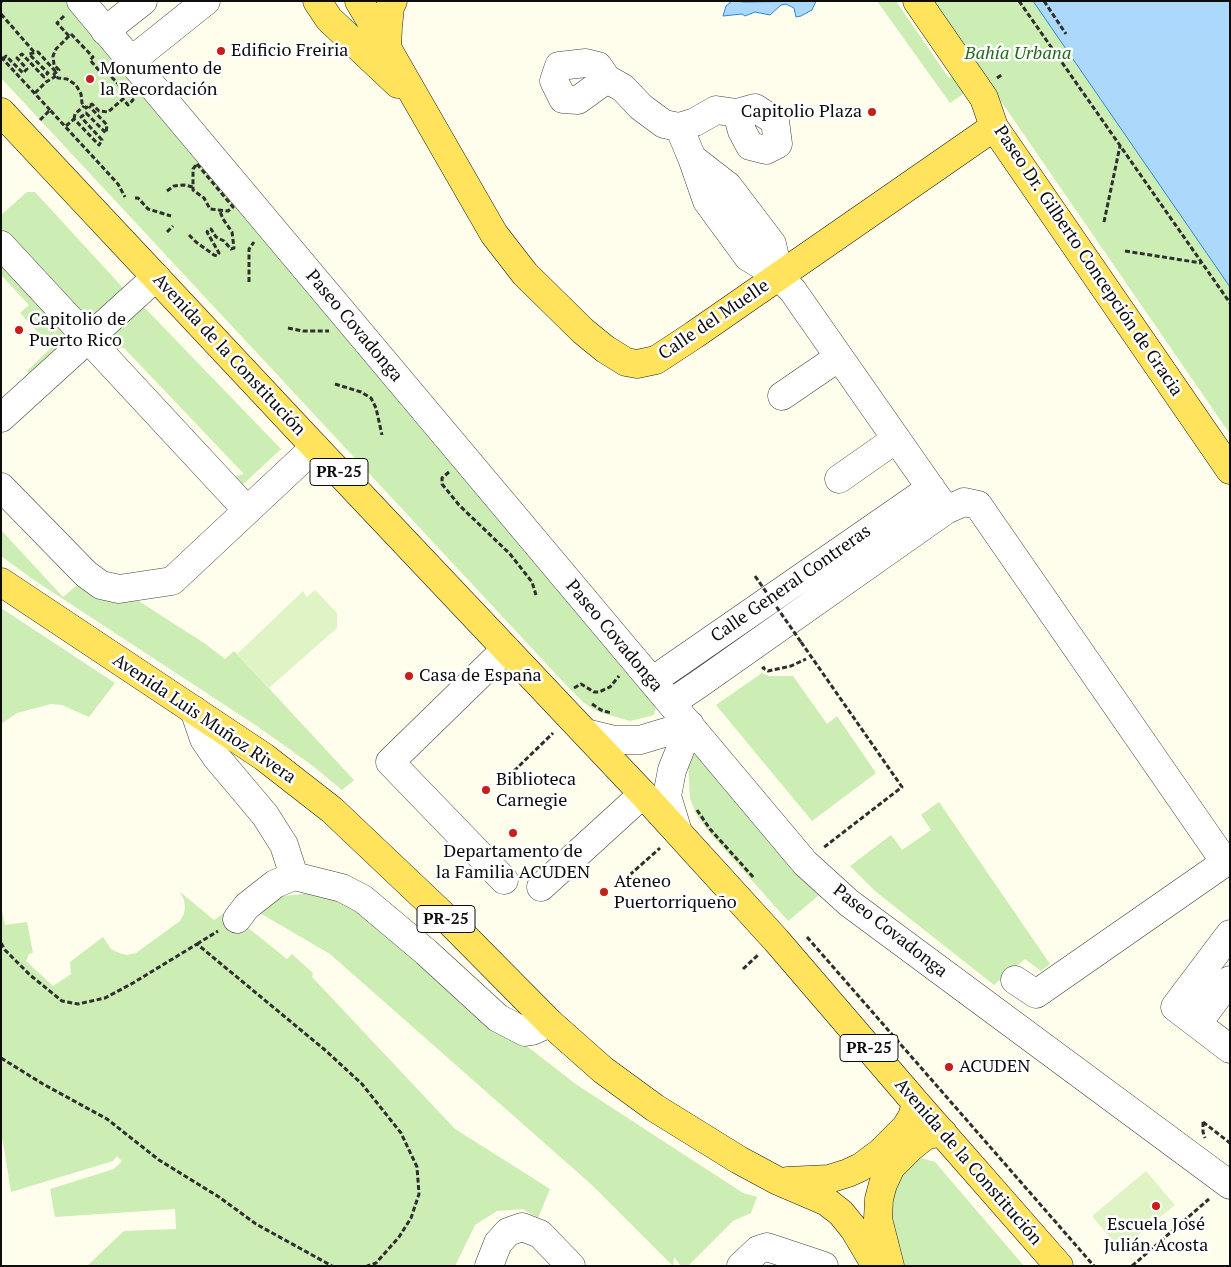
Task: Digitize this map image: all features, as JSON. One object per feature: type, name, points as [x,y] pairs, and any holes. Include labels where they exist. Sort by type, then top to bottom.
[{"type":"main road","name":"Calle del Muelle","points":[[317,1],[335,25],[422,108]]},
{"type":"main road","name":"Calle del Muelle","points":[[359,1],[494,234],[525,274],[583,331],[605,349],[626,362],[638,364],[656,360],[994,127]]},
{"type":"main road","points":[[387,48],[390,7],[393,1]]},
{"type":"main road","name":"Paseo Dr. Gilberto Concepción de Gracia","points":[[917,1],[984,98],[994,127],[1230,470]]},
{"type":"main road","name":"Avenida de la Constitución","points":[[1,112],[643,794],[669,839],[776,940],[916,1103],[1060,1266]]},
{"type":"main road","name":"Avenida Luis Muñoz Rivera","points":[[1,582],[264,757],[332,810],[446,918],[550,1023],[602,1070],[655,1108],[739,1160],[778,1181],[816,1197],[836,1210],[854,1229],[874,1264]]},
{"type":"main road","points":[[778,1181],[821,1180],[855,1170],[882,1152],[902,1132],[910,1121],[916,1103]]},
{"type":"main road","points":[[874,1264],[879,1199],[883,1184],[891,1167],[925,1136],[943,1133]]},
{"type":"street","points":[[105,31],[143,1]]},
{"type":"street","points":[[131,61],[206,1]]},
{"type":"street","name":"Paseo Covadonga","points":[[74,7],[105,31],[131,61],[805,863],[849,903],[1220,1191]]},
{"type":"street","points":[[607,79],[622,88],[641,107],[664,124],[679,126],[695,122],[716,110],[737,113]]},
{"type":"street","points":[[679,126],[707,201],[748,258],[779,276],[793,291],[938,499],[978,505],[1227,861],[1036,994],[1015,980]]},
{"type":"street","points":[[1,246],[247,510]]},
{"type":"street","points":[[1,418],[156,277]]},
{"type":"street","points":[[782,396],[839,356]]},
{"type":"street","points":[[839,478],[896,439]]},
{"type":"street","points":[[1,487],[86,574],[101,585],[119,589],[172,581],[315,447]]},
{"type":"street","name":"Calle General Contreras","points":[[652,681],[938,499]]},
{"type":"street","name":"Calle General Contreras","points":[[671,703],[699,684],[938,499]]},
{"type":"street","points":[[504,880],[390,762],[506,648]]},
{"type":"street","points":[[194,710],[204,739],[217,758],[265,815],[284,845],[294,876]]},
{"type":"street","points":[[586,734],[615,740],[640,740],[690,725]]},
{"type":"street","points":[[669,839],[667,796],[672,770],[690,725]]},
{"type":"street","points":[[541,887],[643,794]]},
{"type":"street","points":[[237,919],[246,906],[275,884],[294,876],[342,888],[363,899],[426,952],[498,1018],[525,1032],[550,1023]]},
{"type":"street","points":[[1226,1039],[1196,1024],[1175,1007],[1230,934]]},
{"type":"street","points":[[1196,1024],[1230,980]]},
{"type":"street","points":[[488,1266],[498,1242],[508,1232],[522,1227],[540,1234],[571,1266]]},
{"type":"street","points":[[741,1266],[758,1250],[767,1247],[824,1266]]},
{"type":"path","points":[[1020,1],[1230,303]]},
{"type":"path","points":[[1044,1],[1066,34]]},
{"type":"path","points":[[69,36],[57,23],[74,7]]},
{"type":"path","points":[[1,14],[36,53],[38,52],[58,78],[67,79],[76,85],[84,106]]},
{"type":"path","points":[[35,93],[59,70],[54,65],[53,56],[56,49],[72,34],[93,57],[90,60],[102,74],[106,71],[133,100],[128,105],[123,99],[108,112],[98,111],[92,104],[86,108],[84,106],[66,126]]},
{"type":"path","points":[[2,58],[6,56],[23,73],[27,69],[17,58],[22,54],[44,77],[48,73],[29,54],[36,53]]},
{"type":"path","points":[[2,58],[118,184],[125,197]]},
{"type":"path","points":[[74,119],[99,145],[102,140],[81,118],[86,113],[106,133],[107,125],[89,106]]},
{"type":"path","points":[[40,120],[50,110]]},
{"type":"path","points":[[1104,222],[1120,146]]},
{"type":"path","points":[[167,191],[174,186],[184,185],[193,187]]},
{"type":"path","points":[[135,198],[138,198],[148,209],[171,216]]},
{"type":"path","points":[[189,235],[217,256],[219,253],[207,232],[209,229],[231,249],[234,248],[232,232],[219,209]]},
{"type":"path","points":[[166,232],[173,226]]},
{"type":"path","points":[[249,282],[249,249],[255,239]]},
{"type":"path","points":[[1125,251],[1201,263]]},
{"type":"path","points":[[288,328],[317,332],[332,330]]},
{"type":"path","points":[[335,384],[361,392],[371,398],[376,408],[382,435]]},
{"type":"path","points":[[371,398],[376,394]]},
{"type":"path","points":[[449,471],[442,478],[442,484],[459,505],[510,554],[532,582],[536,595]]},
{"type":"path","points":[[755,576],[902,787],[830,843]]},
{"type":"path","points":[[770,664],[763,668],[768,671],[791,666],[806,659]]},
{"type":"path","points":[[574,688],[581,684],[594,692],[599,692],[610,686],[619,676],[624,678]]},
{"type":"path","points":[[569,682],[578,692]]},
{"type":"path","points":[[587,702],[601,710],[619,716]]},
{"type":"path","points":[[514,771],[553,733]]},
{"type":"path","points":[[696,805],[698,812],[710,829],[760,885]]},
{"type":"path","points":[[624,880],[669,839]]},
{"type":"path","points":[[804,934],[1094,1266]]},
{"type":"path","points":[[1,944],[30,975],[62,1001],[78,1004],[105,998],[197,944],[325,1050],[362,1084],[401,1132],[417,1167],[419,1194],[411,1218],[399,1237],[376,1263],[367,1266]]},
{"type":"path","points":[[743,969],[758,956]]},
{"type":"path","points":[[1,1058],[43,1084],[107,1119],[159,1160],[219,1197],[256,1224],[332,1266]]},
{"type":"path","points":[[1203,1122],[1230,1143]]},
{"type":"path","points":[[1132,1266],[1220,1191]]},
{"type":"green space","points":[[1,1],[65,1],[656,705],[654,715],[630,721],[599,712],[584,703],[1,78]]},
{"type":"green space","points":[[877,1],[896,1],[948,77],[955,78],[966,92],[950,103]]},
{"type":"green space","name":"Bahía Urbana","points":[[932,1],[1033,1],[1230,287],[1230,434]]},
{"type":"green space","points":[[27,192],[35,192],[124,289],[85,326],[1,236],[1,215]]},
{"type":"green space","points":[[1,254],[73,335],[32,376],[27,371],[52,347],[20,313],[29,305],[1,275]]},
{"type":"green space","points":[[140,303],[281,449],[238,489],[228,478],[244,474],[124,348],[107,350],[100,342]]},
{"type":"green space","points":[[1,530],[63,597],[77,585],[93,596],[110,602],[137,600],[204,643],[225,659],[234,651],[354,780],[342,790],[313,766],[257,726],[34,580],[1,556]]},
{"type":"green space","points":[[315,590],[337,613],[337,628],[269,688],[237,654],[303,591],[307,597]]},
{"type":"green space","points":[[1,608],[115,683],[89,717],[62,705],[51,704],[17,713],[1,724]]},
{"type":"green space","points":[[762,673],[769,676],[793,676],[827,724],[837,716],[876,773],[812,821],[716,705]]},
{"type":"green space","points":[[695,754],[698,755],[823,892],[788,921],[708,831],[696,814],[690,798],[688,763]]},
{"type":"green space","points":[[939,802],[1050,964],[1041,971],[1025,959],[994,985],[875,891],[850,866],[891,835],[902,850],[931,830],[921,815]]},
{"type":"green space","points":[[180,892],[214,920],[227,911],[287,959],[292,954],[313,973],[312,977],[455,1129],[550,1189],[538,1218],[523,1209],[497,1211],[475,1225],[455,1266],[87,1266],[124,1231],[176,1229],[175,1209],[55,1217],[50,1189],[114,1169],[122,1161],[117,1156],[113,1161],[11,1192],[1,1130],[1,906],[5,925],[27,922],[33,953],[29,954],[26,961],[53,986],[71,974],[70,962],[103,937],[111,949],[127,955],[136,953],[180,921],[185,907]]},
{"type":"green space","points":[[321,892],[354,902],[515,1037],[577,1085],[743,1193],[757,1197],[751,1213],[733,1221],[688,1266],[681,1266],[674,1257],[673,1266],[592,1185],[330,954],[253,909],[283,896]]},
{"type":"green space","points":[[921,1158],[935,1162],[1024,1266],[905,1266],[892,1218],[894,1195],[900,1180],[913,1163]]},
{"type":"green space","points":[[1146,1171],[1175,1205],[1120,1250],[1092,1216]]},
{"type":"water","points":[[732,1],[816,1],[812,10],[796,17],[794,8],[786,4],[781,5],[770,15],[755,12],[745,16],[742,14],[723,16],[726,6]]},
{"type":"water","points":[[1033,1],[1230,1],[1230,287]]},
{"type":"place","name":"Edificio Freiria","points":[[221,51]]},
{"type":"place","name":"Monumento de la Recordación","points":[[90,79]]},
{"type":"place","name":"Capitolio Plaza","points":[[872,112]]},
{"type":"place","name":"Capitolio de Puerto Rico","points":[[19,330]]},
{"type":"place","name":"Casa de España","points":[[409,676]]},
{"type":"place","name":"Biblioteca Carnegie","points":[[486,790]]},
{"type":"place","name":"Departamento de la Familia ACUDEN","points":[[513,833]]},
{"type":"place","name":"Ateneo Puertorriqueño","points":[[604,892]]},
{"type":"place","name":"ACUDEN","points":[[949,1067]]},
{"type":"place","name":"Escuela José Julián Acosta","points":[[1156,1206]]}]
